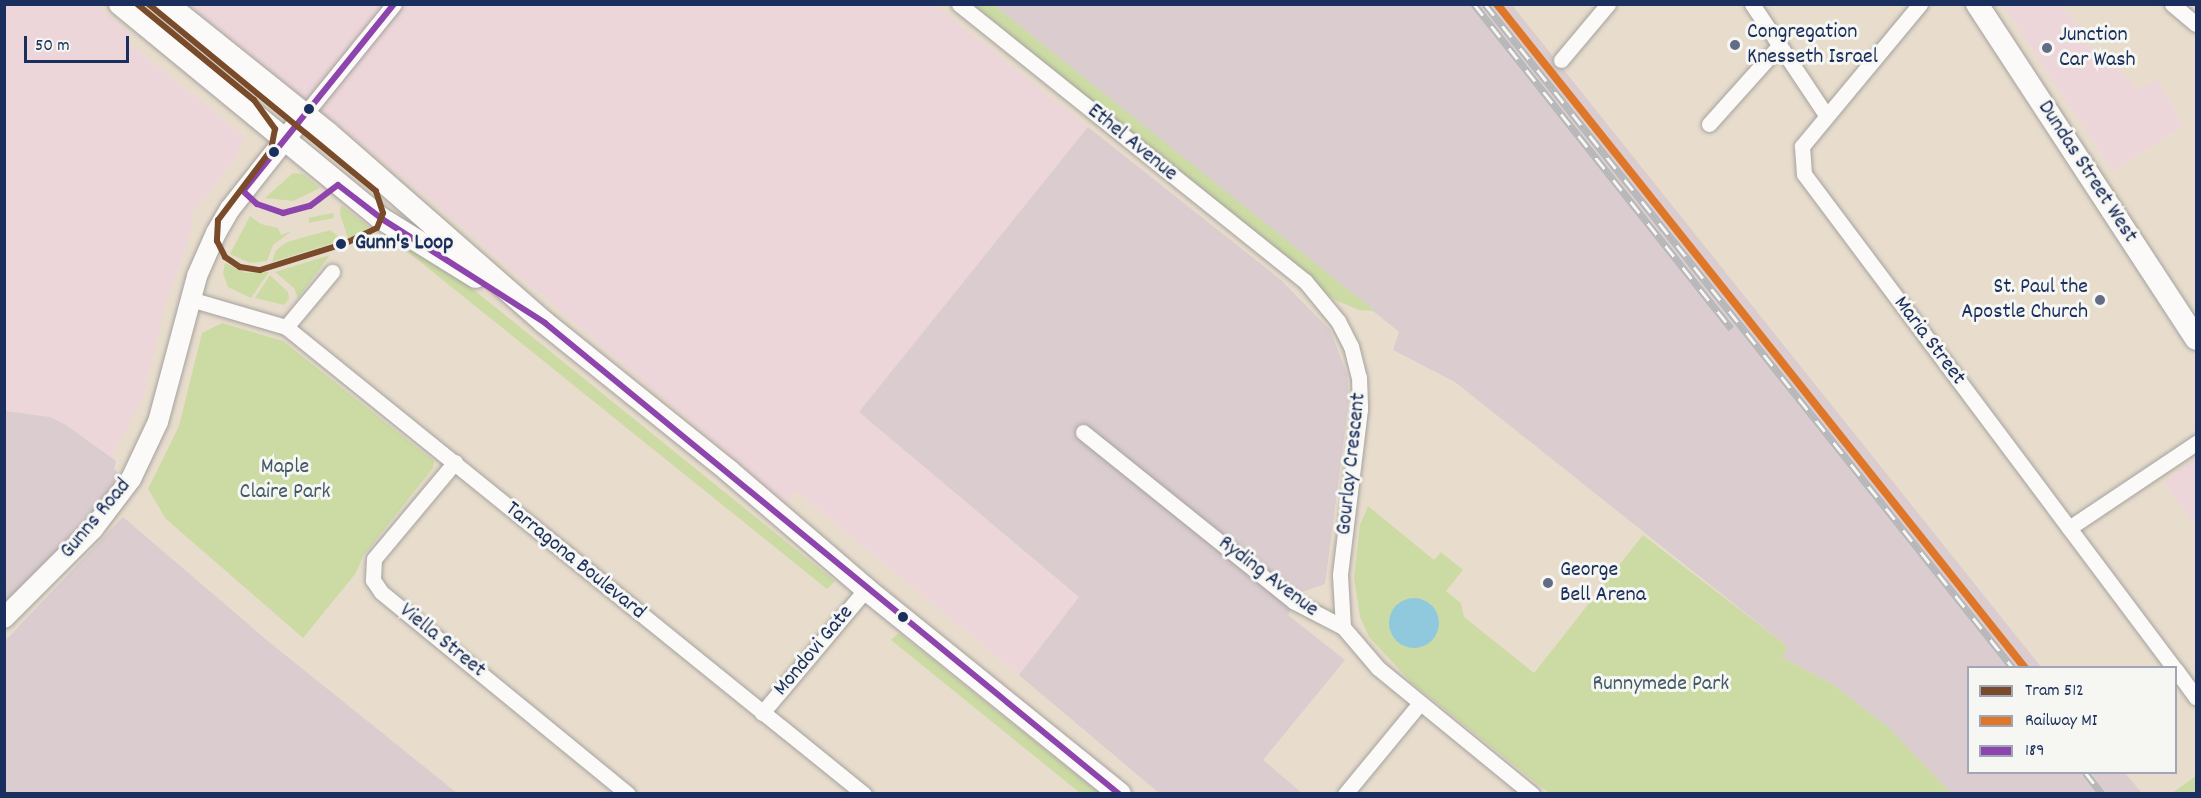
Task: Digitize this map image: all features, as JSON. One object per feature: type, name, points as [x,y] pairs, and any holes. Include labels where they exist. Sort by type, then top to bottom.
[{"type":"main road","points":[[120,4],[382,219],[425,243],[545,323]]},
{"type":"main road","points":[[167,4],[305,114],[545,323],[729,471],[866,589],[1120,794]]},
{"type":"main road","name":"Dundas Street West","points":[[1977,4],[2196,339]]},
{"type":"street","points":[[305,114],[394,4]]},
{"type":"street","name":"Ethel Avenue","points":[[959,4],[1305,281]]},
{"type":"street","points":[[1561,60],[1608,4]]},
{"type":"street","points":[[1752,4],[1826,115]]},
{"type":"street","name":"Maria Street","points":[[1920,4],[1802,146],[1804,174],[2173,666]]},
{"type":"street","points":[[2172,4],[2196,24]]},
{"type":"street","points":[[1709,124],[1779,46]]},
{"type":"street","name":"Gunns Road","points":[[4,618],[93,529],[131,479],[158,422],[190,299],[222,222],[305,114]]},
{"type":"street","points":[[190,299],[286,327],[332,272]]},
{"type":"street","name":"Gourlay Crescent","points":[[1305,281],[1338,321],[1351,346],[1359,377],[1360,409],[1340,575],[1343,627]]},
{"type":"street","name":"Tarragona Boulevard","points":[[286,327],[864,794]]},
{"type":"street","name":"Ryding Avenue","points":[[1083,432],[1293,601],[1343,627],[1356,646],[1420,703],[1532,794]]},
{"type":"street","points":[[2069,528],[2196,443]]},
{"type":"street","name":"Viella Street","points":[[455,462],[374,559],[373,580],[381,592],[628,794]]},
{"type":"street","name":"Mondovi Gate","points":[[762,713],[866,589]]},
{"type":"street","name":"Maria Street","points":[[2177,672],[2196,698]]},
{"type":"street","points":[[1345,794],[1420,703]]},
{"type":"shaded area","points":[[4,5],[95,5],[130,33],[126,41],[244,136],[238,155],[192,214],[192,229],[164,310],[143,398],[111,458],[50,417],[5,411]]},
{"type":"shaded area","points":[[190,5],[935,5],[1088,127],[859,412],[1079,598],[1019,675],[796,491],[786,503],[417,189]]},
{"type":"shaded area","points":[[994,5],[1512,5],[2040,666],[1967,666],[1967,774],[2126,774],[2142,793],[1951,793],[1888,727],[1832,684],[1783,658],[1787,646],[1455,382],[1393,350],[1399,332]]},
{"type":"shaded area","points":[[2003,5],[2061,5],[2087,35],[2087,44],[2114,63],[2138,90],[2156,79],[2184,125],[2113,171]]},
{"type":"shaded area","points":[[1088,127],[1281,280],[1330,330],[1347,374],[1349,401],[1325,584],[1302,592],[1288,615],[1345,660],[1263,760],[1302,793],[1159,793],[1019,675],[1079,597],[859,412]]},
{"type":"shaded area","points":[[5,411],[50,417],[66,425],[116,461],[114,469],[119,473],[89,518],[5,604]]},
{"type":"shaded area","points":[[2196,459],[2196,527],[2164,482]]},
{"type":"shaded area","points":[[123,517],[269,642],[457,793],[5,793],[5,641]]},
{"type":"green space","points":[[974,5],[994,5],[1375,311],[1359,310],[1335,300]]},
{"type":"green space","points":[[293,173],[303,174],[320,188],[293,201],[265,198]]},
{"type":"green space","points":[[341,205],[369,227],[362,234],[348,238],[340,214]]},
{"type":"green space","points":[[333,213],[334,218],[309,223],[308,218]]},
{"type":"green space","points":[[250,216],[261,224],[278,228],[281,235],[292,231],[273,245],[267,261],[250,263],[230,254]]},
{"type":"green space","points":[[330,230],[343,240],[272,262],[276,250],[287,242]]},
{"type":"green space","points":[[383,232],[448,269],[835,581],[827,589]]},
{"type":"green space","points":[[330,255],[298,298],[294,288],[275,272]]},
{"type":"green space","points":[[225,263],[246,273],[269,272],[251,298],[228,287],[223,273]]},
{"type":"green space","points":[[270,275],[288,292],[289,299],[284,305],[255,298]]},
{"type":"green space","name":"Maple Claire Park","points":[[222,323],[283,341],[434,461],[433,468],[363,556],[356,573],[303,638],[166,519],[148,489],[179,426],[202,333]]},
{"type":"green space","name":"Runnymede Park","points":[[1368,506],[1434,560],[1441,552],[1463,570],[1446,591],[1461,603],[1464,617],[1534,673],[1643,535],[1787,646],[1783,658],[1832,684],[1888,727],[1951,793],[1549,793],[1411,682],[1369,637],[1360,617],[1354,578],[1360,525]]},
{"type":"green space","points":[[899,633],[1099,793],[1080,793],[891,640]]},
{"type":"green space","points":[[2196,776],[2196,793],[2172,793]]},
{"type":"water","points":[[1414,598],[1423,600],[1434,609],[1439,623],[1437,632],[1428,643],[1414,648],[1405,646],[1394,637],[1389,623],[1391,614],[1400,603]]},
{"type":"railway","points":[[1474,4],[1731,328]]},
{"type":"railway","points":[[1485,4],[2011,666]]},
{"type":"railway","points":[[2087,774],[2102,794]]},
{"type":"tram line","name":"512","points":[[137,4],[254,100],[275,129],[271,150],[218,220],[217,241],[225,257],[240,267],[260,270],[346,243],[377,228],[383,213],[376,191],[148,4]]},
{"type":"rail line","name":"MI","points":[[1497,4],[2023,666]]},
{"type":"transit line","name":"189","points":[[394,4],[243,191],[257,204],[283,213],[310,206],[338,185],[382,219],[545,323],[1119,794]]},
{"type":"place","name":"Congregation Knesseth Israel","points":[[1735,45]]},
{"type":"place","name":"Junction Car Wash","points":[[2047,48]]},
{"type":"place","name":"Gunn's Loop","points":[[341,244]]},
{"type":"place","name":"St. Paul the Apostle Church","points":[[2100,300]]},
{"type":"place","name":"George Bell Arena","points":[[1548,583]]}]
